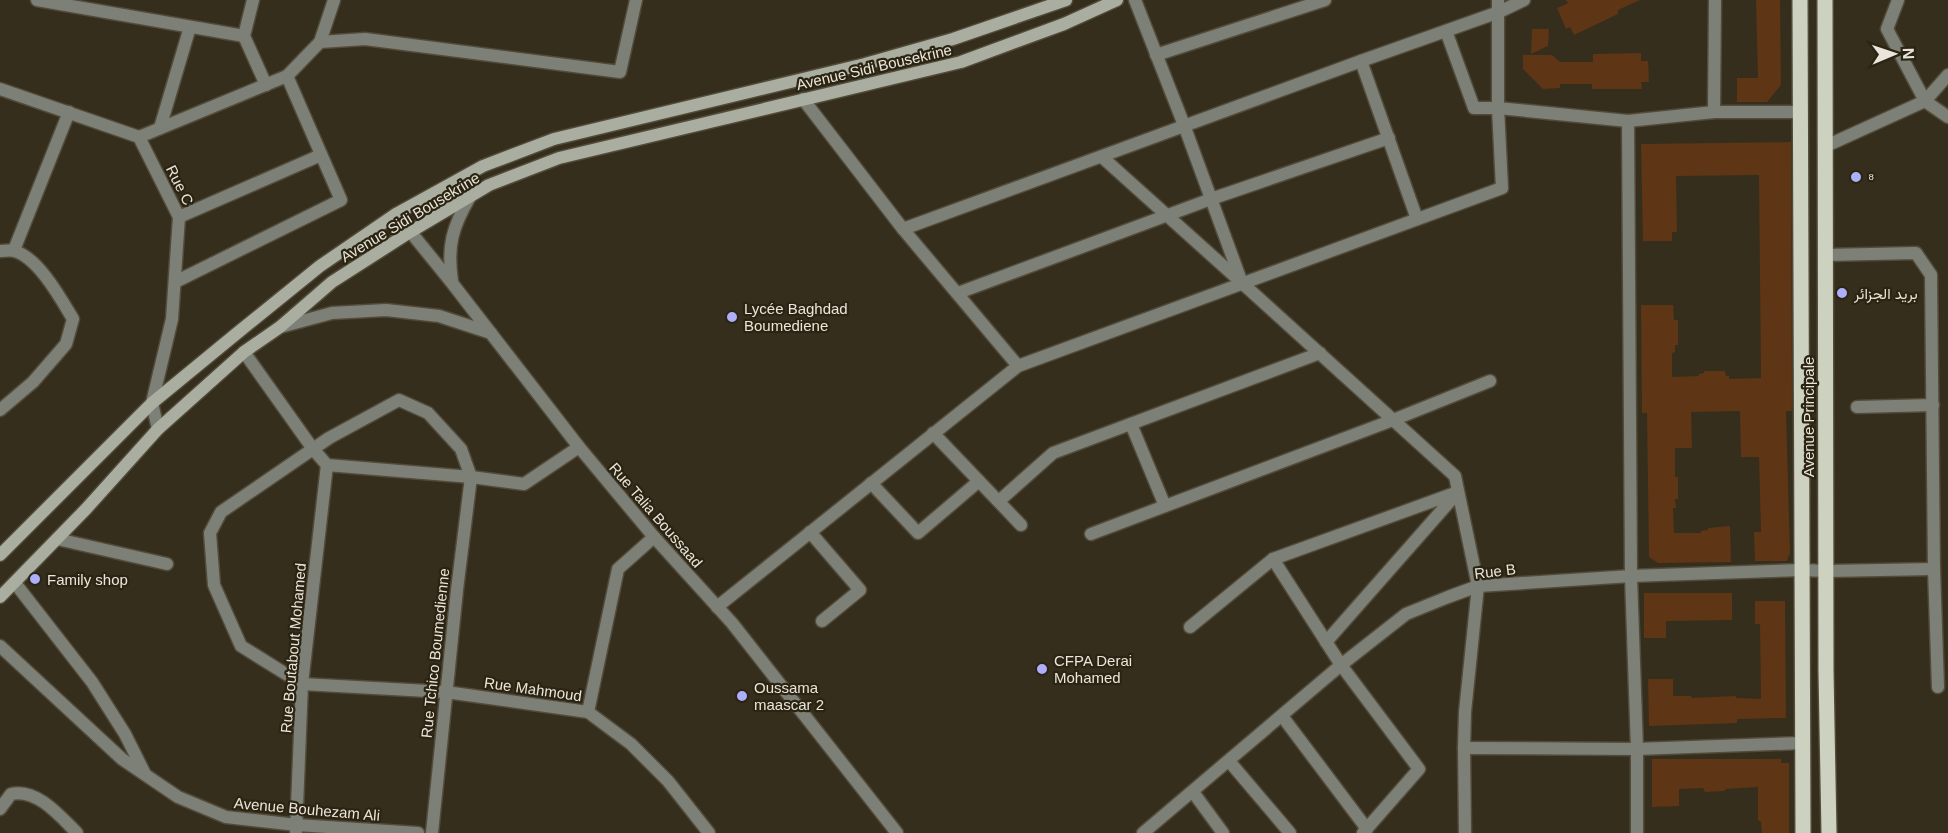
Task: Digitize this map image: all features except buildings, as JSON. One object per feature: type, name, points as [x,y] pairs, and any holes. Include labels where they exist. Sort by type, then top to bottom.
[{"type":"main road","name":"Avenue Sidi Bousekrine","points":[[0,597],[158,429],[244,352],[280,327],[332,282],[410,232],[489,186],[559,158],[961,62],[1064,24],[1116,0]]},
{"type":"main road","name":"Avenue Principale","points":[[1800,0],[1803,833]]},
{"type":"main road","name":"Avenue Principale","points":[[1825,0],[1829,833]]},
{"type":"main road","points":[[0,555],[152,404],[320,266],[396,214],[483,166],[554,139],[865,64],[953,39],[1058,2]]},
{"type":"street","points":[[37,0],[244,36]]},
{"type":"street","points":[[253,0],[244,36],[266,85]]},
{"type":"street","points":[[0,90],[139,136],[287,76],[320,42],[334,0]]},
{"type":"street","points":[[320,42],[365,39],[620,72],[636,0]]},
{"type":"street","points":[[1135,0],[1242,283]]},
{"type":"street","points":[[1156,55],[1325,0]]},
{"type":"street","points":[[903,229],[1446,31],[1498,6],[1524,0]]},
{"type":"street","points":[[1714,112],[1715,0]]},
{"type":"street","points":[[1898,0],[1887,29],[1925,101],[1948,117]]},
{"type":"street","points":[[717,607],[1018,366],[1502,188],[1498,108],[1498,6]]},
{"type":"street","points":[[160,128],[190,27]]},
{"type":"street","points":[[1446,31],[1474,108],[1498,108],[1628,121],[1714,112],[1801,112]]},
{"type":"street","points":[[1361,61],[1418,219]]},
{"type":"street","points":[[1826,146],[1925,101],[1948,75]]},
{"type":"street","points":[[175,282],[341,200],[287,76]]},
{"type":"street","points":[[803,99],[903,229],[1018,366]]},
{"type":"street","points":[[14,250],[69,112]]},
{"type":"street","points":[[1628,121],[1631,576],[1637,749],[1637,833]]},
{"type":"street","name":"Rue C","points":[[139,136],[179,217],[172,319],[152,404],[158,429]]},
{"type":"street","points":[[958,293],[1211,199],[1389,138]]},
{"type":"street","points":[[179,217],[321,155]]},
{"type":"street","points":[[1102,157],[1455,476],[1478,586],[1464,748],[1465,833]]},
{"type":"street","points":[[452,283],[449,260],[451,238],[458,216],[470,197]]},
{"type":"street","name":"Rue Talia Boussaad","points":[[396,214],[579,447],[654,537],[717,607],[897,833]]},
{"type":"street","points":[[0,251],[14,250],[32,261],[58,294],[73,319],[66,344],[33,382],[0,410]]},
{"type":"street","points":[[1826,255],[1916,253],[1931,275],[1934,568],[1938,687]]},
{"type":"street","points":[[280,327],[332,313],[386,310],[439,316],[491,333]]},
{"type":"street","points":[[244,352],[313,449],[327,465],[471,477],[524,484],[579,447]]},
{"type":"street","points":[[999,501],[1053,453],[1320,353]]},
{"type":"street","points":[[1091,534],[1394,420],[1490,381]]},
{"type":"street","points":[[302,684],[241,646],[214,585],[210,533],[221,512],[329,438],[399,400],[428,413],[461,449],[471,477]]},
{"type":"street","points":[[1857,407],[1933,405]]},
{"type":"street","points":[[1131,424],[1165,506]]},
{"type":"street","points":[[933,433],[1021,525]]},
{"type":"street","name":"Rue Boutabout Mohamed","points":[[297,829],[302,684],[327,465]]},
{"type":"street","name":"Rue Tchico Boumedienne","points":[[432,833],[471,477]]},
{"type":"street","points":[[871,483],[918,533],[979,481]]},
{"type":"street","points":[[1190,627],[1272,559],[1458,492]]},
{"type":"street","points":[[1326,642],[1458,492]]},
{"type":"street","points":[[810,532],[860,590],[822,621]]},
{"type":"street","points":[[588,712],[618,569],[654,537]]},
{"type":"street","points":[[57,539],[167,564]]},
{"type":"street","points":[[1272,559],[1341,664],[1419,769],[1365,831],[1282,716]]},
{"type":"street","name":"Rue B","points":[[1145,832],[1341,664],[1406,614],[1478,586],[1631,576],[1934,568]]},
{"type":"street","points":[[15,583],[92,682],[125,734],[145,774]]},
{"type":"street","name":"Avenue Bouhezam Ali","points":[[0,646],[123,759],[178,797],[226,817],[297,829],[418,833]]},
{"type":"street","name":"Rue Mahmoud","points":[[302,684],[446,692],[588,712],[631,744],[668,781],[709,833]]},
{"type":"street","points":[[1464,748],[1637,749],[1802,743]]},
{"type":"street","points":[[1229,761],[1290,833]]},
{"type":"street","points":[[1193,792],[1223,833]]},
{"type":"street","points":[[0,809],[11,794],[26,793],[54,810],[77,833]]},
{"type":"place","name":"⁸","points":[[1856,177]]},
{"type":"place","name":"بريد الجزائر","points":[[1842,293]]},
{"type":"place","name":"Lycée Baghdad Boumediene","points":[[732,317]]},
{"type":"place","name":"Family shop","points":[[35,579]]},
{"type":"place","name":"CFPA Derai Mohamed","points":[[1042,669]]},
{"type":"place","name":"Oussama maascar 2","points":[[742,696]]}]
